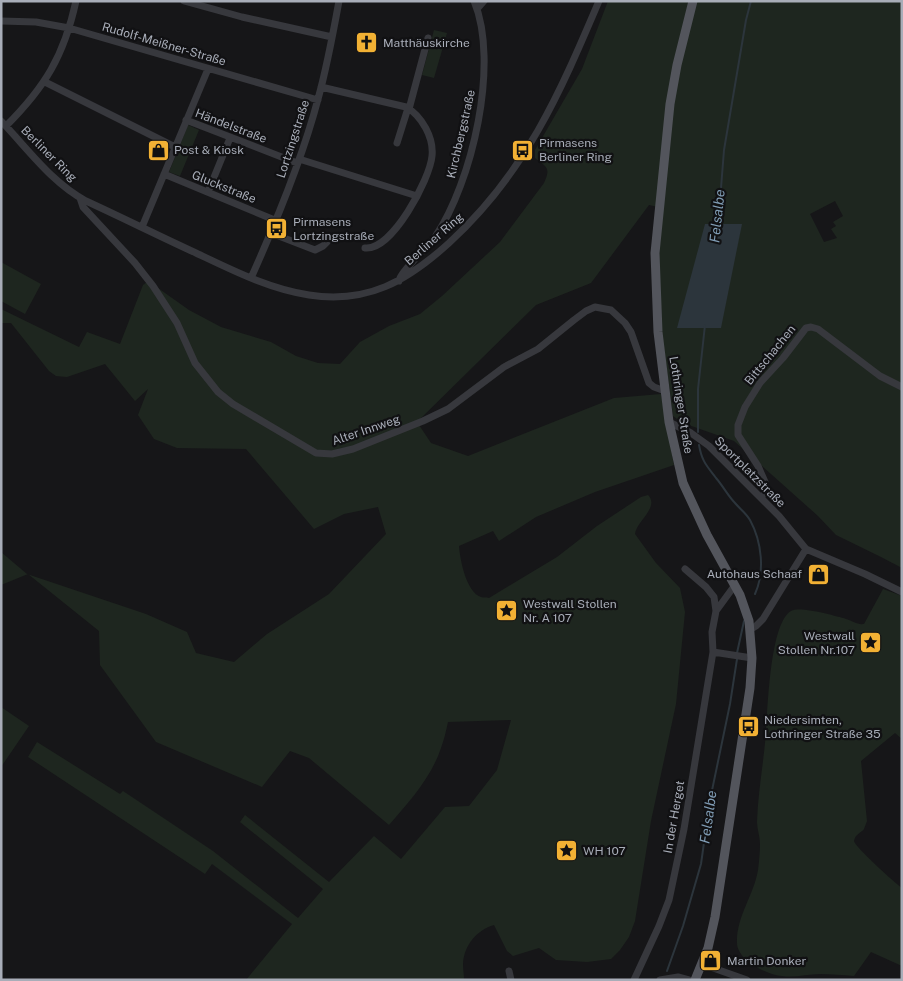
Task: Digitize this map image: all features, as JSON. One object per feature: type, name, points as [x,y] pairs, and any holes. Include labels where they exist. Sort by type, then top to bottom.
[{"type":"main road","name":"Lothringer Straße","points":[[693,1],[673,82],[655,253],[656,306],[664,391],[678,463],[687,493],[743,602],[751,629],[752,658],[750,688],[718,902],[711,935],[696,980]]},
{"type":"street","points":[[4,124],[31,100],[45,82],[56,63],[69,28],[76,1]]},
{"type":"street","points":[[184,1],[332,37]]},
{"type":"street","name":"Lortzingstraße","points":[[251,278],[277,221],[318,100],[339,1]]},
{"type":"street","points":[[476,5],[484,1]]},
{"type":"street","name":"Berliner Ring","points":[[4,124],[59,183],[80,198],[251,278],[296,292],[333,297],[370,292],[400,281],[419,269],[464,230],[494,196],[528,149],[565,79],[599,1]]},
{"type":"street","name":"Kirchbergstraße","points":[[400,281],[402,273],[435,237],[451,209],[463,178],[479,116],[484,83],[484,36],[476,5]]},
{"type":"street","name":"Rudolf-Meißner-Straße","points":[[1,21],[36,22],[69,28],[318,100]]},
{"type":"street","points":[[397,143],[409,109],[428,38]]},
{"type":"street","points":[[142,227],[208,69]]},
{"type":"street","points":[[45,82],[175,147]]},
{"type":"street","points":[[321,87],[409,109],[417,116],[426,129],[432,149],[428,172],[406,215],[378,245],[365,248]]},
{"type":"street","name":"Händelstraße","points":[[186,120],[230,138],[298,161],[417,196]]},
{"type":"street","points":[[208,192],[230,138]]},
{"type":"street","name":"Gluckstraße","points":[[164,174],[277,221]]},
{"type":"street","name":"Alter Innweg","points":[[80,198],[83,207],[136,263],[153,286],[174,317],[195,363],[218,392],[233,404],[316,453],[332,454],[353,449],[448,409],[504,367],[538,350],[574,320],[595,307],[611,310],[625,323],[631,332],[649,383],[664,391]]},
{"type":"street","points":[[272,233],[316,250],[327,242]]},
{"type":"street","points":[[435,237],[445,247]]},
{"type":"street","name":"Bittschachen","points":[[761,498],[766,491],[765,482],[758,466],[738,435],[738,424],[745,407],[760,383],[783,358],[806,328],[818,329],[880,376],[902,387]]},
{"type":"street","name":"Sportplatzstraße","points":[[669,422],[683,428],[705,442],[787,525],[806,549]]},
{"type":"street","points":[[751,629],[764,619],[806,549],[902,592]]},
{"type":"street","points":[[685,569],[713,595],[716,611]]},
{"type":"street","name":"In der Herget","points":[[634,980],[669,900],[684,828],[713,652],[712,632],[716,611],[734,585]]},
{"type":"street","points":[[713,652],[752,658]]},
{"type":"street","points":[[702,964],[747,980]]},
{"type":"street","points":[[509,971],[511,980]]},
{"type":"street","points":[[660,980],[678,977],[689,980]]},
{"type":"shaded area","points":[[608,1],[902,1],[902,568],[836,535],[818,516],[734,441],[683,423],[673,416],[662,333],[659,255],[663,208],[649,205],[591,283],[536,305],[417,422],[431,443],[468,456],[614,398],[661,394],[674,465],[595,492],[536,517],[499,541],[493,531],[459,546],[465,574],[471,589],[481,597],[489,598],[557,557],[597,526],[641,497],[648,495],[651,500],[649,509],[636,529],[635,534],[656,563],[680,588],[685,612],[676,704],[651,821],[635,921],[629,937],[611,959],[587,962],[556,960],[539,948],[513,956],[507,951],[494,925],[477,935],[469,945],[463,964],[464,980],[246,980],[292,924],[212,864],[205,874],[28,757],[37,742],[120,794],[123,791],[213,851],[298,918],[323,889],[240,822],[245,815],[329,882],[374,836],[401,859],[445,807],[469,806],[497,770],[511,720],[448,722],[437,759],[419,789],[389,825],[309,758],[290,751],[262,787],[156,742],[100,665],[99,631],[29,575],[146,614],[187,632],[196,653],[234,662],[267,634],[329,594],[386,534],[378,507],[344,514],[314,529],[246,449],[177,448],[154,439],[138,415],[148,389],[135,401],[105,364],[67,377],[56,376],[49,371],[11,323],[1,323],[1,309],[79,347],[87,332],[120,344],[143,285],[147,282],[189,310],[221,327],[271,342],[296,356],[318,363],[340,364],[360,342],[389,326],[420,314],[442,296],[500,242],[544,183],[547,168],[535,158],[535,150],[582,69]],"holes":[[[835,201],[843,216],[833,222],[836,226],[831,229],[837,238],[824,242],[810,214]]]},
{"type":"shaded area","points":[[434,30],[447,33],[434,78],[422,75]]},
{"type":"shaded area","points":[[188,125],[199,130],[180,176],[169,172]]},
{"type":"shaded area","points":[[705,224],[742,224],[721,328],[677,328]]},
{"type":"shaded area","points":[[1,262],[41,284],[25,314],[1,301]]},
{"type":"shaded area","points":[[1,552],[28,574],[1,585]]},
{"type":"shaded area","points":[[883,589],[902,596],[902,739],[895,733],[861,761],[867,821],[864,829],[857,835],[854,841],[867,857],[902,888],[902,966],[871,952],[854,976],[815,974],[792,977],[769,973],[754,966],[742,955],[738,949],[737,933],[758,870],[760,844],[757,822],[759,799],[771,666],[779,631],[784,619],[791,611],[796,610],[818,612],[864,624]]},
{"type":"shaded area","points":[[1,707],[29,726],[1,767]]},
{"type":"waterway","name":"Felsalbe","points":[[718,226],[724,150],[746,20],[751,1]]},
{"type":"waterway","name":"Felsalbe","points":[[698,432],[698,389],[705,325]]},
{"type":"waterway","name":"Felsalbe","points":[[699,445],[707,467],[748,518],[754,529],[761,557],[760,576],[755,594]]},
{"type":"waterway","name":"Felsalbe","points":[[737,653],[744,621]]},
{"type":"waterway","name":"Felsalbe","points":[[667,971],[683,926],[701,864],[710,800],[730,704],[737,659]]},
{"type":"place","name":"Matthäuskirche","points":[[367,43]]},
{"type":"place","name":"Post & Kiosk","points":[[158,150]]},
{"type":"place","name":"Pirmasens Berliner Ring","points":[[523,150]]},
{"type":"place","name":"Pirmasens Lortzingstraße","points":[[277,229]]},
{"type":"place","name":"Autohaus Schaaf","points":[[818,574]]},
{"type":"place","name":"Westwall Stollen Nr. A 107","points":[[507,611]]},
{"type":"place","name":"Westwall Stollen Nr.107","points":[[871,643]]},
{"type":"place","name":"Niedersimten, Lothringer Straße 35","points":[[748,727]]},
{"type":"place","name":"WH 107","points":[[567,851]]},
{"type":"place","name":"Martin Donker","points":[[711,961]]}]
